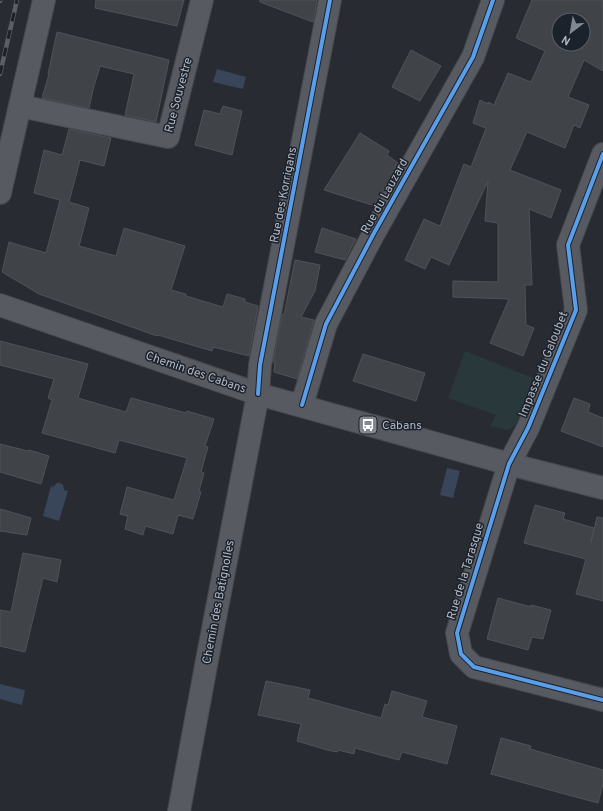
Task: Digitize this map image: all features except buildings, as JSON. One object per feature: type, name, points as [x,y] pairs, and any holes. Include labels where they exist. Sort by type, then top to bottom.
[{"type":"street","points":[[0,193],[44,0]]},
{"type":"street","name":"Rue Souvestre","points":[[20,106],[168,137],[202,0]]},
{"type":"street","name":"Rue des Korrigans","points":[[258,394],[260,365],[330,0]]},
{"type":"street","name":"Rue du Lauzard","points":[[302,405],[326,324],[374,233],[473,57],[492,0]]},
{"type":"street","name":"Impasse du Galoubet","points":[[509,464],[528,428],[576,310],[568,245],[603,154]]},
{"type":"street","name":"Chemin des Cabans","points":[[0,305],[258,394],[302,405],[509,464],[603,488]]},
{"type":"street","name":"Chemin des Batignolles","points":[[179,811],[258,394]]},
{"type":"street","name":"Rue de la Tarasque","points":[[509,464],[457,633],[462,654],[474,667],[603,700]]},
{"type":"shaded area","points":[[465,351],[533,378],[517,423],[512,428],[507,430],[490,426],[496,415],[448,398]]},
{"type":"water","points":[[217,69],[246,77],[243,89],[213,82]]},
{"type":"water","points":[[447,468],[460,471],[453,498],[440,495]]},
{"type":"water","points":[[57,483],[63,485],[64,490],[68,491],[59,521],[43,516],[51,486],[53,487]]},
{"type":"water","points":[[0,684],[25,690],[22,705],[0,699]]},
{"type":"railway","points":[[0,74],[17,0]]},
{"type":"cycle path","points":[[258,394],[260,365],[330,0]]},
{"type":"cycle path","points":[[302,405],[326,324],[374,233],[473,57],[493,0]]},
{"type":"cycle path","points":[[603,154],[568,245],[576,310],[528,428],[509,464],[457,633],[461,654],[474,667],[603,700]]},
{"type":"place","name":"Cabans","points":[[368,425]]}]
